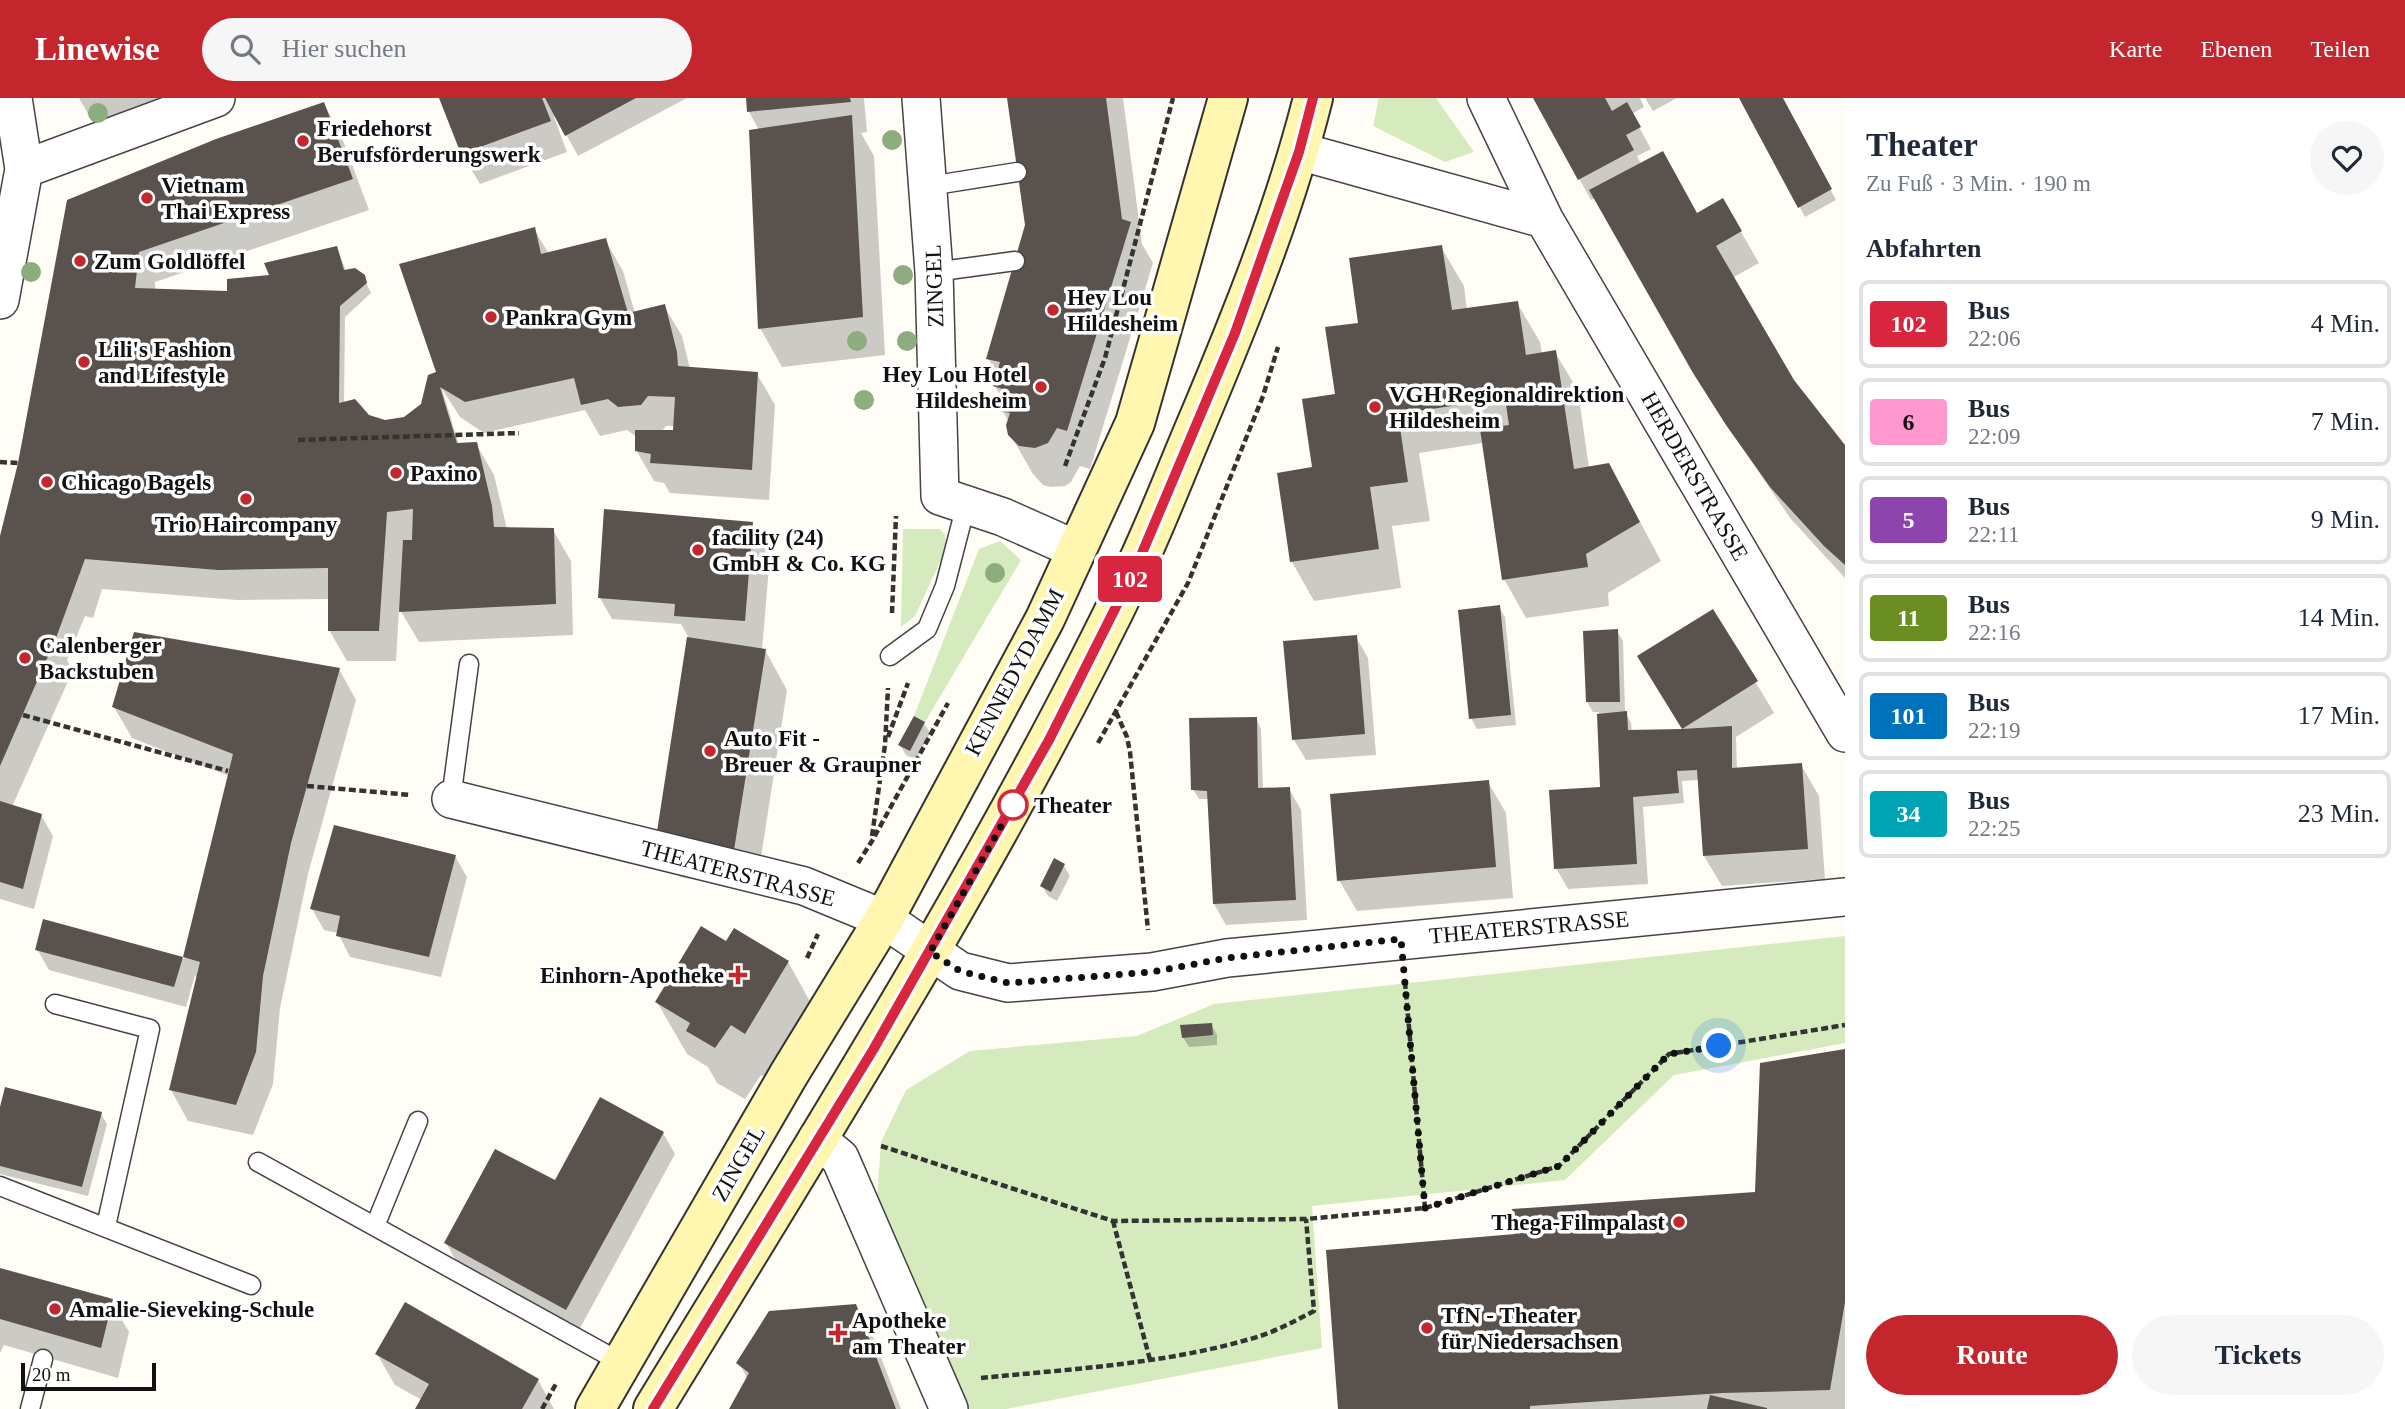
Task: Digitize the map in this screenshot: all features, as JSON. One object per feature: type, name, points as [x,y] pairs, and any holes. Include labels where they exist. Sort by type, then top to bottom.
[{"type":"main road","name":"KENNEDYDAMM","points":[[884,919],[1045,619],[1135,423],[1228,98]]},
{"type":"main road","points":[[653,1409],[857,1077],[1049,740],[1137,565],[1235,333],[1299,152],[1313,98]]},
{"type":"main road","name":"ZINGEL","points":[[595,1409],[795,1063],[884,919]]},
{"type":"street","points":[[0,300],[24,169],[13,98]]},
{"type":"street","points":[[24,169],[216,98]]},
{"type":"street","name":"ZINGEL","points":[[921,98],[934,272],[940,496],[1003,517],[1077,550]]},
{"type":"street","name":"HERDERSTRASSE","points":[[1486,98],[1545,219],[1845,733]]},
{"type":"street","points":[[1299,152],[1545,219]]},
{"type":"street","name":"THEATERSTRASSE","points":[[451,799],[804,886],[884,919],[960,971],[1008,983],[1152,972],[1227,958],[1401,939],[1845,897]]},
{"type":"street","points":[[817,1139],[840,1158],[944,1396]]},
{"type":"lane","points":[[929,186],[1017,172]]},
{"type":"lane","points":[[934,272],[1015,261]]},
{"type":"lane","points":[[890,656],[927,629],[945,586],[966,505]]},
{"type":"lane","points":[[451,799],[469,664]]},
{"type":"lane","points":[[55,1004],[150,1030],[106,1226]]},
{"type":"lane","points":[[375,1226],[418,1121]]},
{"type":"lane","points":[[258,1162],[622,1363]]},
{"type":"lane","points":[[0,1185],[251,1285]]},
{"type":"lane","points":[[30,1409],[43,1359]]},
{"type":"path","points":[[1063,471],[1105,358],[1173,98]]},
{"type":"path","points":[[298,440],[519,433]]},
{"type":"path","points":[[0,462],[18,463]]},
{"type":"path","points":[[872,855],[885,745],[896,516]]},
{"type":"path","points":[[802,969],[834,898],[872,841],[950,699]]},
{"type":"path","points":[[1116,712],[1127,737],[1130,752],[1152,972]]},
{"type":"path","points":[[23,715],[228,771]]},
{"type":"path","points":[[307,786],[451,799]]},
{"type":"path","points":[[1401,939],[1425,1208]]},
{"type":"path","points":[[878,1145],[1113,1221],[1306,1219],[1425,1208],[1559,1166],[1669,1054],[1845,1025]]},
{"type":"path","points":[[944,1396],[1150,1360],[1249,1340],[1278,1329],[1314,1311],[1306,1219]]},
{"type":"path","points":[[1113,1221],[1150,1360]]},
{"type":"path","points":[[542,1409],[582,1340]]},
{"type":"green space","points":[[1379,98],[1436,98],[1474,152],[1445,162],[1373,126]]},
{"type":"green space","points":[[903,529],[940,529],[945,535],[946,549],[915,616],[901,627]]},
{"type":"green space","points":[[1000,541],[1021,560],[925,722],[914,716],[979,549]]},
{"type":"green space","points":[[1845,936],[1845,1043],[1674,1075],[1565,1180],[1312,1206],[1322,1348],[1006,1409],[966,1409],[876,1213],[881,1142],[906,1090],[970,1051],[1137,1036],[1214,1004]]},
{"type":"building","points":[[439,98],[542,98],[551,121],[461,154]]},
{"type":"building","points":[[545,98],[636,98],[565,136]]},
{"type":"building","points":[[746,98],[850,98],[851,102],[747,112]]},
{"type":"building","name":"Hey Lou Hildesheim","points":[[1007,98],[1106,98],[1122,219],[1131,222],[1067,431],[1057,428],[1048,443],[1035,448],[1019,446],[1008,435],[1006,425],[1010,413],[1000,411],[1006,390],[993,386],[1000,362],[986,359],[1025,225]]},
{"type":"building","points":[[1533,98],[1605,98],[1612,111],[1627,102],[1641,127],[1626,135],[1634,150],[1578,180]]},
{"type":"building","points":[[1739,98],[1783,98],[1832,189],[1798,208]]},
{"type":"building","points":[[324,102],[353,179],[139,252],[135,288],[227,291],[227,279],[269,275],[264,263],[337,246],[344,270],[355,268],[365,275],[367,283],[340,306],[339,403],[355,399],[369,415],[385,420],[404,417],[421,404],[428,375],[436,372],[399,264],[535,227],[541,254],[606,238],[628,313],[665,304],[678,366],[758,372],[752,470],[650,463],[651,454],[635,451],[635,430],[673,430],[675,397],[648,396],[641,405],[618,407],[608,399],[581,405],[574,378],[465,402],[440,387],[457,443],[477,442],[492,506],[494,527],[554,528],[556,604],[399,612],[403,540],[412,540],[413,509],[387,512],[379,631],[328,631],[328,568],[218,570],[85,559],[56,638],[0,766],[0,536],[18,463],[67,200],[216,139]]},
{"type":"building","points":[[852,115],[863,317],[758,329],[749,130]]},
{"type":"building","points":[[1663,151],[1697,213],[1723,198],[1742,231],[1716,246],[1794,380],[1845,445],[1845,565],[1770,487],[1726,425],[1693,373],[1589,190]]},
{"type":"building","name":"VGH Regionaldirektion Hildesheim","points":[[1442,245],[1452,310],[1518,301],[1526,355],[1556,350],[1574,469],[1609,463],[1640,522],[1586,554],[1588,567],[1502,580],[1480,429],[1509,425],[1505,398],[1398,414],[1408,482],[1370,487],[1379,549],[1290,562],[1277,473],[1312,467],[1302,399],[1335,394],[1325,327],[1358,323],[1349,258]]},
{"type":"building","points":[[604,509],[753,522],[745,621],[674,616],[675,604],[598,598]]},
{"type":"building","points":[[1500,605],[1511,715],[1469,719],[1458,610]]},
{"type":"building","points":[[1713,609],[1758,681],[1682,729],[1637,656]]},
{"type":"building","points":[[1618,629],[1620,702],[1586,702],[1583,631]]},
{"type":"building","points":[[134,632],[340,668],[291,843],[263,976],[256,1052],[236,1105],[169,1090],[200,962],[183,957],[233,754],[112,707]]},
{"type":"building","points":[[1357,635],[1365,734],[1292,740],[1283,641]]},
{"type":"building","points":[[687,637],[766,649],[734,850],[656,838]]},
{"type":"building","points":[[1627,711],[1628,730],[1732,726],[1732,768],[1802,763],[1808,849],[1703,856],[1697,770],[1677,771],[1679,793],[1633,797],[1637,864],[1554,869],[1549,790],[1600,787],[1597,714]]},
{"type":"building","points":[[914,716],[925,722],[910,751],[898,745]]},
{"type":"building","points":[[1257,717],[1258,788],[1290,787],[1296,900],[1213,904],[1207,791],[1191,790],[1189,718]]},
{"type":"building","points":[[1489,780],[1496,867],[1337,881],[1330,794]]},
{"type":"building","points":[[0,801],[42,814],[23,889],[0,882]]},
{"type":"building","points":[[334,825],[456,855],[429,957],[336,936],[340,916],[310,909]]},
{"type":"building","points":[[1054,858],[1065,864],[1051,892],[1040,886]]},
{"type":"building","points":[[43,919],[183,957],[174,987],[35,950]]},
{"type":"building","points":[[701,926],[726,941],[734,928],[789,961],[745,1034],[731,1025],[715,1048],[686,1031],[690,1023],[655,1002]]},
{"type":"building","points":[[1212,1023],[1213,1035],[1182,1038],[1180,1025]]},
{"type":"building","points":[[1845,1049],[1845,1302],[1830,1390],[1722,1393],[1530,1406],[1530,1409],[1338,1409],[1326,1250],[1515,1234],[1512,1209],[1755,1192],[1760,1063]]},
{"type":"building","points":[[5,1087],[102,1112],[82,1187],[0,1166],[0,1107]]},
{"type":"building","points":[[600,1097],[664,1132],[566,1310],[444,1243],[495,1149],[555,1180]]},
{"type":"building","name":"Amalie-Sieveking-Schule","points":[[0,1268],[113,1299],[101,1348],[0,1319]]},
{"type":"building","points":[[405,1302],[539,1379],[522,1409],[415,1409],[429,1384],[375,1354]]},
{"type":"building","points":[[856,1304],[896,1409],[729,1409],[749,1373],[736,1363],[769,1311]]},
{"type":"building","points":[[1710,1395],[1767,1408],[1767,1409],[1707,1409]]},
{"type":"bus line","name":"102","points":[[653,1409],[873,1050],[1049,740],[1137,565],[1235,333],[1299,152],[1313,98]]},
{"type":"place","name":"Friedehorst Berufsförderungswerk","points":[[303,141]]},
{"type":"place","name":"Vietnam Thai Express","points":[[147,198]]},
{"type":"place","name":"Zum Goldlöffel","points":[[80,261]]},
{"type":"place","name":"Hey Lou Hildesheim","points":[[1053,310]]},
{"type":"place","name":"Pankra Gym","points":[[491,317]]},
{"type":"place","name":"Lili's Fashion and Lifestyle","points":[[84,362]]},
{"type":"place","name":"Hey Lou Hotel Hildesheim","points":[[1041,387]]},
{"type":"place","name":"VGH Regionaldirektion Hildesheim","points":[[1375,407]]},
{"type":"place","name":"Paxino","points":[[396,473]]},
{"type":"place","name":"Chicago Bagels","points":[[47,482]]},
{"type":"place","name":"Trio Haircompany","points":[[246,499]]},
{"type":"place","name":"facility (24) GmbH & Co. KG","points":[[698,550]]},
{"type":"place","name":"Calenberger Backstuben","points":[[25,658]]},
{"type":"place","name":"Auto Fit - Breuer & Graupner","points":[[710,751]]},
{"type":"place","name":"Theater","points":[[1013,805]]},
{"type":"place","name":"Einhorn-Apotheke","points":[[738,975]]},
{"type":"place","name":"Thega-Filmpalast","points":[[1679,1222]]},
{"type":"place","name":"Amalie-Sieveking-Schule","points":[[55,1309]]},
{"type":"place","name":"TfN - Theater für Niedersachsen","points":[[1427,1328]]},
{"type":"place","name":"Apotheke am Theater","points":[[838,1333]]},
{"type":"route","points":[[1013,805],[930,952],[960,971],[1008,983],[1152,972],[1227,958],[1401,939],[1425,1208],[1559,1166],[1669,1054],[1719,1046]]}]
